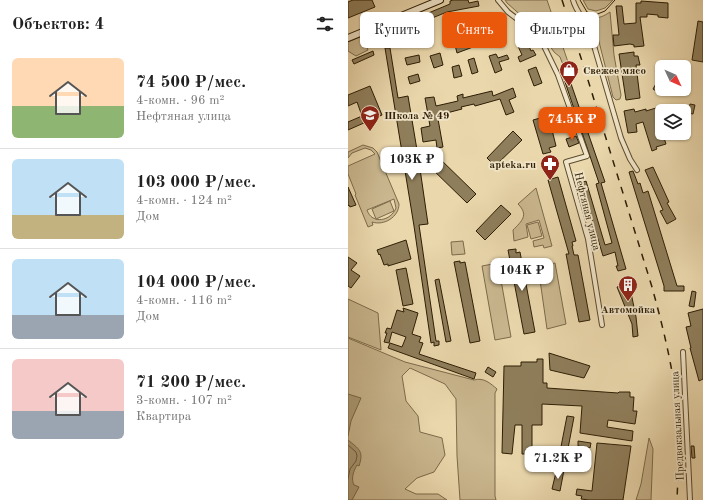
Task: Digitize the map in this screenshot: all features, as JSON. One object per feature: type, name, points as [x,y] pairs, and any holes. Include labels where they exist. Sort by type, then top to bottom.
[{"type":"street","points":[[348,38],[440,0]]},
{"type":"street","name":"Нефтяная улица","points":[[498,0],[508,12],[529,28],[541,40],[558,76],[587,156],[566,162],[588,239],[602,325]]},
{"type":"street","points":[[573,0],[590,32],[621,138],[630,159],[637,170]]},
{"type":"street","name":"Предвокзальная улица","points":[[682,352],[690,500]]},
{"type":"shaded area","points":[[505,0],[547,0],[551,12],[517,12]]},
{"type":"shaded area","points":[[583,0],[613,0],[605,8],[596,11],[588,9]]},
{"type":"shaded area","points":[[610,12],[614,55],[621,95],[620,99],[616,100],[613,97],[599,42],[599,18]]},
{"type":"shaded area","points":[[360,37],[360,48],[367,48],[368,50],[356,56],[348,51],[348,42]]},
{"type":"shaded area","points":[[551,48],[563,48],[570,68],[565,70],[560,57]]},
{"type":"shaded area","points":[[363,145],[373,148],[377,152],[399,204],[396,213],[390,219],[381,223],[372,222],[373,225],[368,227],[348,174],[348,166],[375,154],[371,150],[365,148],[352,153],[348,158],[348,152]],"holes":[[[394,199],[396,208],[390,216],[382,220],[373,218],[369,215],[367,210]]]},
{"type":"shaded area","points":[[536,188],[552,246],[544,248],[543,245],[534,247],[533,241],[544,238],[539,220],[526,224],[528,237],[514,241],[513,230],[524,215],[518,204]]},
{"type":"shaded area","points":[[390,201],[394,211],[376,219],[372,209]]},
{"type":"shaded area","points":[[538,222],[542,236],[531,239],[527,225]]},
{"type":"shaded area","points":[[463,241],[465,254],[452,255],[451,242]]},
{"type":"shaded area","points":[[498,263],[511,337],[495,340],[482,266]]},
{"type":"shaded area","points":[[555,263],[566,324],[547,329],[538,266]]},
{"type":"shaded area","points":[[348,299],[378,313],[381,350],[348,337]]},
{"type":"shaded area","points":[[348,338],[405,362],[474,380],[484,380],[497,389],[495,393],[496,500],[460,500],[457,456],[456,399],[445,384],[410,368],[402,376],[406,401],[418,416],[420,432],[442,438],[445,455],[434,472],[417,478],[405,489],[416,494],[438,494],[447,500],[348,500]]},
{"type":"shaded area","points":[[649,438],[653,449],[651,500],[636,500],[641,484]]},
{"type":"water","points":[[348,394],[361,398],[351,421],[348,436]]},
{"type":"water","points":[[348,440],[358,448],[361,454],[359,466],[357,465],[353,478],[354,485],[359,487],[352,500],[348,500]]},
{"type":"building","points":[[353,0],[372,0],[375,7],[348,18],[348,2]]},
{"type":"building","points":[[468,0],[469,3],[478,1],[479,6],[442,12],[442,14],[434,17],[434,12],[431,12],[450,4],[450,1]]},
{"type":"building","points":[[641,1],[668,3],[668,18],[647,14],[647,17],[640,17],[644,46],[634,47],[634,45],[630,44],[614,46],[613,35],[619,35],[616,6],[622,6],[624,24],[636,23],[636,3],[641,3]]},
{"type":"building","points":[[698,21],[703,22],[703,62],[692,60]]},
{"type":"building","points":[[385,48],[390,48],[398,98],[408,96],[419,162],[428,224],[419,225],[436,341],[439,341],[439,345],[434,346],[434,342],[431,343],[414,226]]},
{"type":"building","points":[[456,48],[470,48],[457,53]]},
{"type":"building","points":[[519,48],[530,48],[536,55],[520,62],[518,57],[522,55]]},
{"type":"building","points":[[373,51],[374,55],[354,64],[352,60]]},
{"type":"building","points":[[634,52],[634,56],[638,56],[640,65],[636,65],[640,98],[626,100],[619,54]]},
{"type":"building","points":[[440,53],[443,65],[434,68],[430,56]]},
{"type":"building","points":[[496,54],[498,58],[507,55],[509,59],[499,62],[502,70],[495,73],[489,56]]},
{"type":"building","points":[[419,55],[420,62],[407,65],[405,58]]},
{"type":"building","points":[[474,58],[478,72],[472,74],[468,60]]},
{"type":"building","points":[[459,65],[462,76],[454,78],[452,67]]},
{"type":"building","points":[[536,67],[542,83],[534,86],[528,70]]},
{"type":"building","points":[[418,74],[420,81],[410,84],[408,77]]},
{"type":"building","points":[[568,75],[605,182],[601,183],[626,269],[618,271],[615,252],[603,256],[581,183],[586,181],[605,245],[612,243],[596,184],[599,183],[563,76]]},
{"type":"building","points":[[370,86],[382,115],[348,130],[348,122],[362,116],[357,102],[348,106],[348,95]]},
{"type":"building","points":[[513,88],[516,97],[509,100],[514,112],[506,115],[500,99],[475,106],[474,104],[461,107],[462,109],[439,115],[440,118],[438,119],[443,147],[437,148],[436,140],[423,142],[421,128],[430,126],[425,98],[434,97],[436,106],[458,101],[457,96],[463,94],[463,98],[492,91],[493,96]]},
{"type":"building","points":[[691,104],[695,105],[693,114],[691,114]]},
{"type":"building","points":[[655,108],[655,140],[665,140],[666,144],[656,147],[657,149],[652,151],[643,122],[636,124],[637,132],[628,133],[624,111],[634,109],[635,112],[646,109],[646,111]]},
{"type":"building","points":[[548,114],[556,146],[549,148],[551,152],[543,154],[533,120],[544,117],[543,116]]},
{"type":"building","points":[[513,131],[522,140],[495,166],[487,158]]},
{"type":"building","points":[[576,136],[579,143],[569,147],[566,139]]},
{"type":"building","points":[[438,157],[476,194],[467,203],[429,166]]},
{"type":"building","points":[[653,167],[669,202],[667,203],[676,219],[667,224],[660,211],[663,210],[645,170]]},
{"type":"building","points":[[633,171],[638,184],[640,183],[643,193],[648,191],[677,286],[684,286],[684,291],[664,291],[664,286],[629,172]]},
{"type":"building","points":[[558,177],[576,241],[572,242],[572,246],[574,255],[578,255],[590,320],[579,322],[566,254],[569,254],[548,180]]},
{"type":"building","points":[[348,187],[356,205],[350,207],[349,205],[348,206]]},
{"type":"building","points":[[501,205],[511,214],[485,240],[476,231]]},
{"type":"building","points":[[406,240],[411,259],[388,266],[388,264],[384,265],[377,250]]},
{"type":"building","points":[[516,249],[516,253],[520,252],[535,332],[524,334],[508,250]]},
{"type":"building","points":[[348,257],[357,263],[351,270],[360,276],[351,288],[348,286]]},
{"type":"building","points":[[460,261],[460,263],[465,262],[480,341],[470,343],[454,262]]},
{"type":"building","points":[[406,268],[413,304],[403,306],[396,270]]},
{"type":"building","points":[[439,279],[451,341],[446,342],[435,280]]},
{"type":"building","name":"Автомойка","points":[[629,283],[636,317],[638,336],[633,337],[632,324],[617,287]]},
{"type":"building","points":[[692,291],[696,292],[694,307],[689,306]]},
{"type":"building","points":[[403,308],[418,313],[412,334],[421,337],[419,342],[423,343],[419,354],[476,373],[474,379],[388,348],[390,343],[402,347],[406,337],[392,332],[389,343],[384,342],[387,328],[391,329],[397,310],[404,312]]},
{"type":"building","points":[[703,309],[703,379],[699,381],[686,327],[691,326],[688,313]]},
{"type":"building","points":[[549,353],[590,366],[584,378],[550,370]]},
{"type":"building","points":[[537,359],[543,359],[543,383],[547,383],[547,388],[618,393],[630,392],[630,397],[634,397],[633,411],[637,411],[635,424],[608,420],[607,427],[633,431],[632,441],[580,433],[582,406],[542,404],[542,425],[532,425],[532,454],[522,454],[522,425],[515,425],[512,454],[502,453],[504,366],[521,366],[521,362],[537,362]]},
{"type":"building","points":[[488,367],[496,372],[493,377],[485,372]]},
{"type":"building","points":[[567,416],[574,417],[566,459],[559,457]]},
{"type":"building","points":[[578,441],[591,443],[590,448],[578,446]]},
{"type":"building","points":[[597,443],[631,446],[623,500],[589,500],[581,499],[582,496],[576,495],[577,489],[592,491]]},
{"type":"building","points":[[691,446],[694,446],[695,458],[692,458]]},
{"type":"building","points":[[582,457],[588,458],[586,471],[574,469],[575,464],[580,465]]},
{"type":"building","points":[[557,468],[564,470],[560,491],[552,489]]},
{"type":"tram line","points":[[580,0],[587,12],[595,15],[605,11],[615,0]]},
{"type":"railway","points":[[562,0],[652,287],[665,337],[677,403],[679,430],[677,500]]},
{"type":"place","name":"Свежее мясо","points":[[569,87]]},
{"type":"place","name":"Школа № 49","points":[[370,132]]},
{"type":"place","name":"apteka.ru","points":[[550,181]]},
{"type":"place","name":"Автомойка","points":[[628,302]]}]
